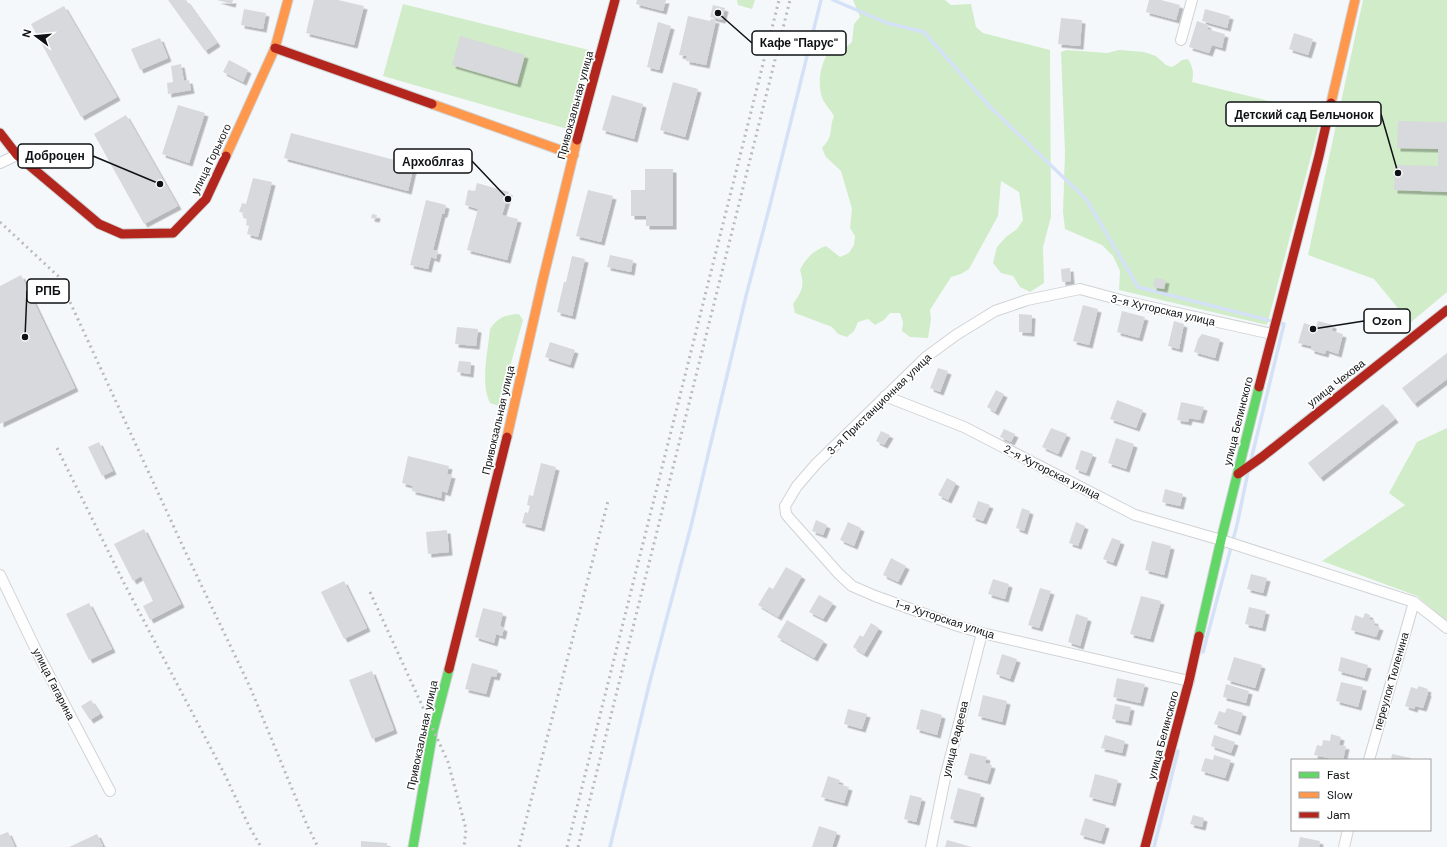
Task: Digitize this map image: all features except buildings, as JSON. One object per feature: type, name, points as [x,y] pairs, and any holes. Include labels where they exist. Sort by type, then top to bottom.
[{"type":"street","points":[[288,0],[275,48],[574,155]]},
{"type":"street","name":"Привокзальная улица","points":[[413,847],[433,731],[512,418],[543,279],[615,0]]},
{"type":"street","points":[[1181,40],[1192,0]]},
{"type":"street","name":"улица Белинского","points":[[1145,847],[1189,681],[1221,540],[1272,334],[1319,156],[1356,0]]},
{"type":"street","name":"улица Горького","points":[[0,134],[17,154],[99,224],[122,234],[173,234],[206,199],[275,48]]},
{"type":"street","points":[[0,163],[17,154]]},
{"type":"street","name":"3-я Хуторская улица","points":[[1055,294],[1080,289],[1128,302],[1272,334]]},
{"type":"street","name":"3-я Пристанционная улица","points":[[785,506],[797,486],[816,464],[926,357],[995,311],[1027,300],[1055,294]]},
{"type":"street","name":"улица Чехова","points":[[1238,474],[1262,457],[1447,310]]},
{"type":"street","name":"2-я Хуторская улица","points":[[886,396],[964,427],[1135,515],[1221,540],[1414,602]]},
{"type":"street","name":"1-я Хуторская улица","points":[[785,506],[786,514],[839,574],[852,586],[875,596],[958,626],[982,633],[1189,681]]},
{"type":"street","name":"улица Гагарина","points":[[0,575],[37,652],[110,791]]},
{"type":"street","points":[[1414,602],[1447,628]]},
{"type":"street","name":"переулок Тюленина","points":[[1369,759],[1414,602]]},
{"type":"street","name":"улица Фадеева","points":[[931,847],[945,778],[982,633]]},
{"type":"street","points":[[1344,847],[1348,831]]},
{"type":"green space","points":[[737,0],[755,0],[752,9],[738,5]]},
{"type":"green space","points":[[853,0],[945,0],[951,5],[971,4],[976,27],[983,33],[1050,50],[1051,217],[1043,247],[1044,283],[1030,292],[1020,287],[1013,276],[1001,273],[993,263],[997,247],[1006,237],[1017,229],[1023,220],[1019,192],[1001,181],[998,216],[969,269],[961,274],[951,277],[930,310],[931,319],[928,338],[910,337],[902,331],[903,322],[900,313],[890,313],[884,320],[875,325],[868,319],[858,322],[854,331],[847,337],[838,334],[832,327],[795,313],[793,304],[802,288],[800,270],[810,255],[826,246],[840,257],[849,253],[854,245],[855,236],[850,228],[852,209],[841,171],[826,157],[822,148],[829,139],[834,116],[823,100],[820,87],[822,66],[831,48],[845,48],[852,42],[854,24],[860,17]]},
{"type":"green space","points":[[1363,0],[1447,0],[1447,292],[1410,323],[1374,279],[1308,255]]},
{"type":"green space","points":[[403,4],[589,50],[571,130],[383,76]]},
{"type":"green space","points":[[1067,50],[1107,53],[1119,50],[1144,52],[1156,56],[1166,65],[1172,67],[1182,60],[1188,59],[1193,70],[1192,82],[1322,114],[1267,325],[1119,290],[1120,271],[1113,256],[1102,245],[1065,229],[1063,212],[1065,152],[1061,52]]},
{"type":"green space","points":[[519,314],[523,320],[499,406],[490,403],[487,395],[485,376],[490,329],[502,317]]},
{"type":"green space","points":[[1447,428],[1447,621],[1417,596],[1322,561],[1405,505],[1389,493],[1417,442]]},
{"type":"waterway","points":[[610,847],[649,685],[691,526],[746,296],[821,0]]},
{"type":"waterway","points":[[833,0],[887,23],[924,32],[990,107],[1086,199],[1138,287],[1272,321]]},
{"type":"waterway","points":[[1251,460],[1284,324],[1278,323]]},
{"type":"waterway","points":[[1203,652],[1237,525],[1248,472]]},
{"type":"waterway","points":[[1154,847],[1178,751]]},
{"type":"railway","points":[[567,847],[779,0]]},
{"type":"railway","points":[[578,847],[790,0]]},
{"type":"railway","points":[[0,222],[58,276],[185,551],[250,687],[307,825],[318,847]]},
{"type":"railway","points":[[57,448],[125,585],[225,775],[249,826],[261,847]]},
{"type":"railway","points":[[519,847],[608,501]]},
{"type":"railway","points":[[370,592],[448,762],[466,829],[464,847]]},
{"type":"traffic: fast","points":[[1199,636],[1259,387]]},
{"type":"traffic: fast","points":[[413,847],[433,731],[449,669]]},
{"type":"traffic: slow","points":[[226,156],[275,48],[288,0]]},
{"type":"traffic: slow","points":[[1331,103],[1355,0]]},
{"type":"traffic: slow","points":[[432,104],[574,155]]},
{"type":"traffic: slow","points":[[507,437],[543,279],[577,140]]},
{"type":"traffic: jam","points":[[577,140],[615,0]]},
{"type":"traffic: jam","points":[[275,48],[432,104]]},
{"type":"traffic: jam","points":[[1259,387],[1319,156],[1331,103]]},
{"type":"traffic: jam","points":[[0,133],[17,155],[99,224],[122,234],[173,233],[206,199],[226,156]]},
{"type":"traffic: jam","points":[[1238,474],[1262,457],[1447,310]]},
{"type":"traffic: jam","points":[[449,669],[507,437]]},
{"type":"traffic: jam","points":[[1145,847],[1189,681],[1199,636]]},
{"type":"place","name":"Кафе \"Парус\"","points":[[718,13]]},
{"type":"place","name":"Детский сад Бельчонок","points":[[1398,173]]},
{"type":"place","name":"Доброцен","points":[[160,184]]},
{"type":"place","name":"Архоблгаз","points":[[508,199]]},
{"type":"place","name":"Ozon","points":[[1313,329]]},
{"type":"place","name":"РПБ","points":[[25,337]]}]
